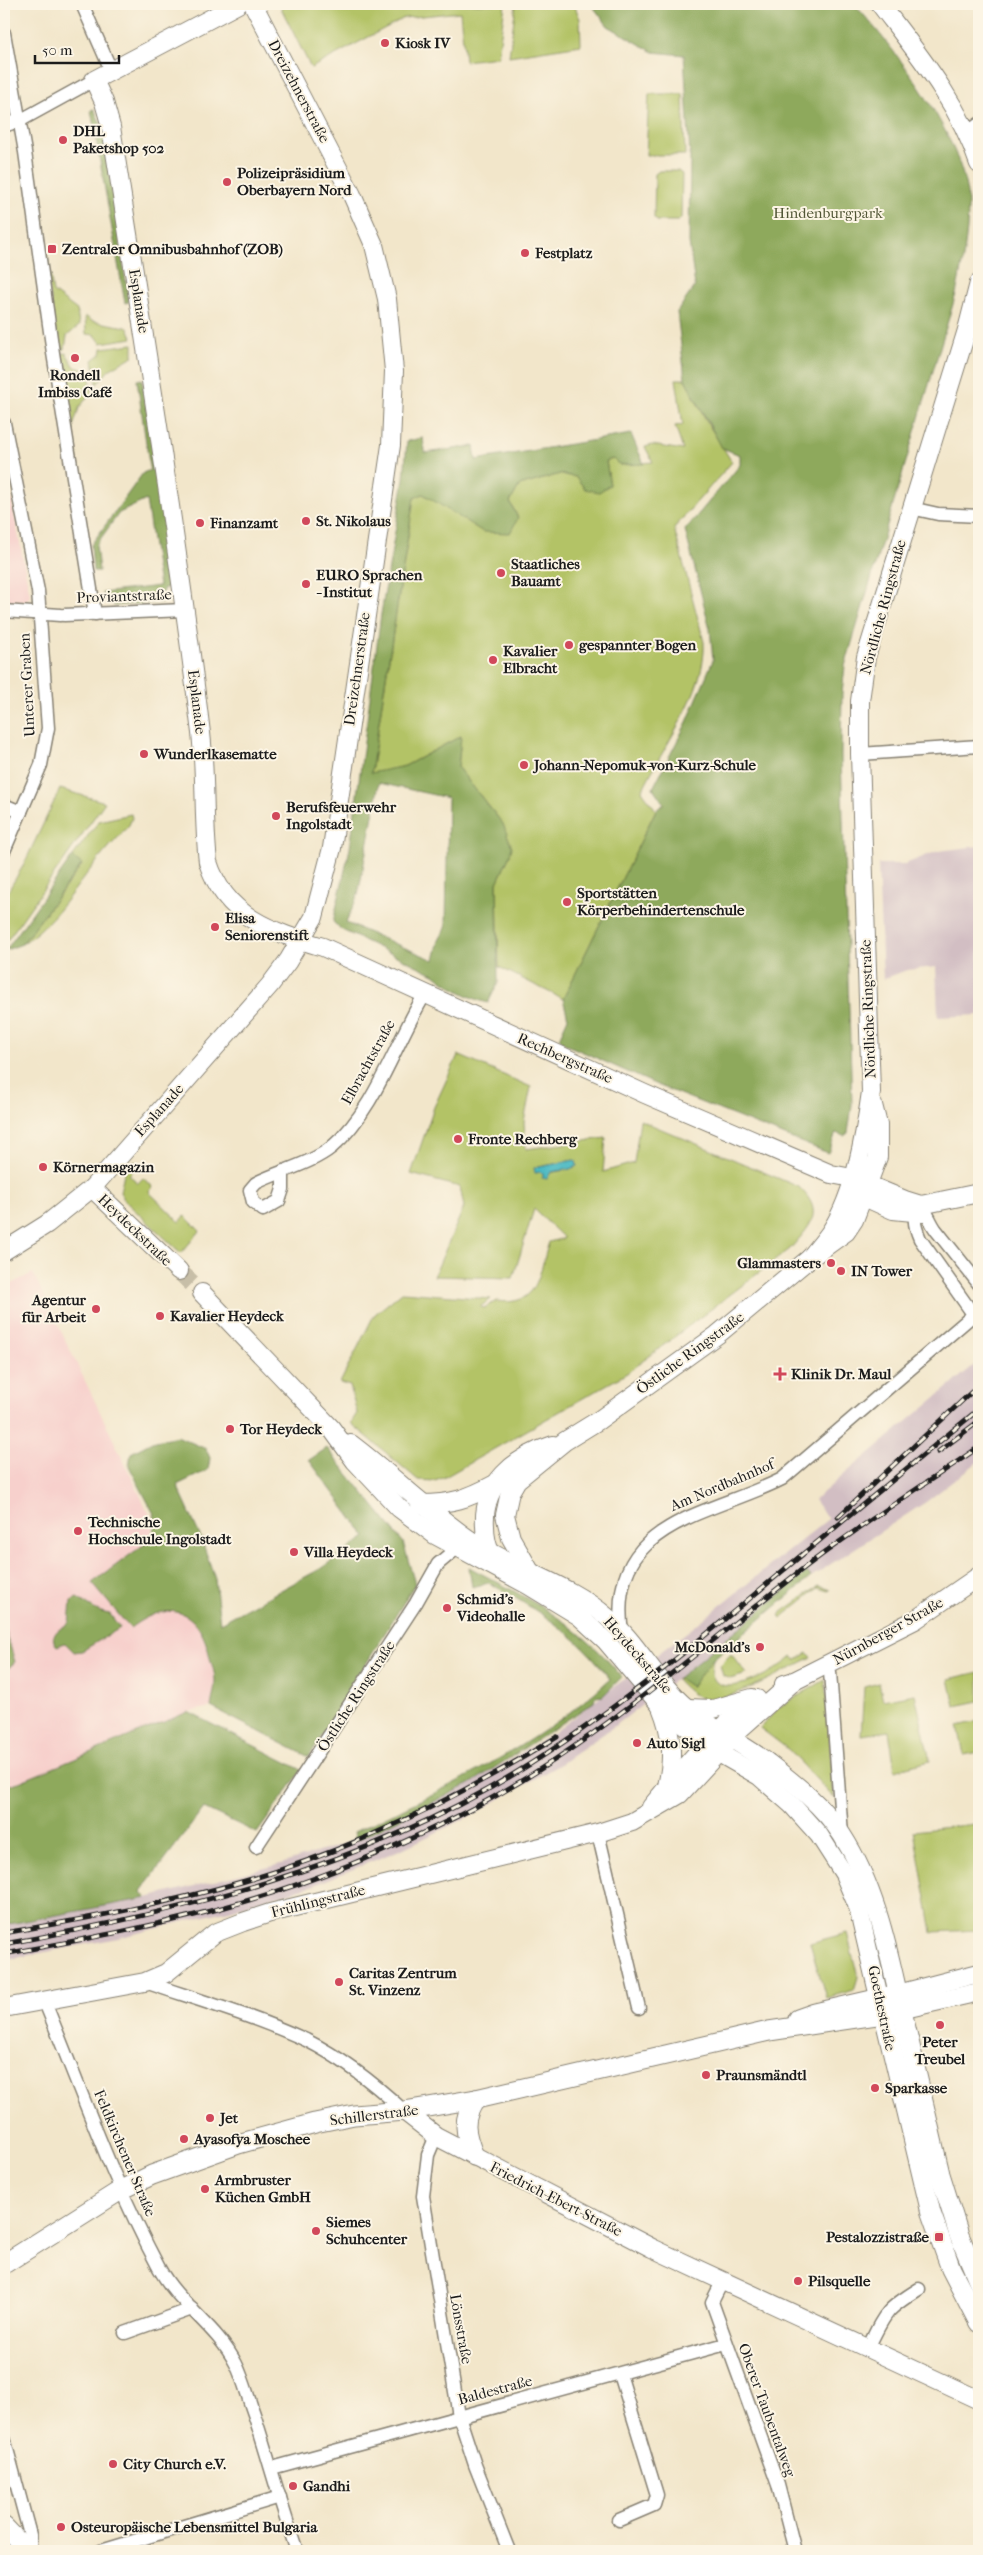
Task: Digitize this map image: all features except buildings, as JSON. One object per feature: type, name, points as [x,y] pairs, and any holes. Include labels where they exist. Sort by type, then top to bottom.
[{"type":"main road","name":"Schillerstraße","points":[[4,2264],[121,2190],[152,2176],[238,2144],[306,2125],[354,2115],[404,2111],[476,2099],[769,2030],[815,2013],[900,2002]]},
{"type":"main road","name":"Goethestraße","points":[[900,2002],[940,2174],[959,2235],[979,2282]]},
{"type":"main road","name":"Goethestraße","points":[[881,2005],[931,2213],[951,2269],[979,2323]]},
{"type":"main road","points":[[474,2156],[467,2139],[465,2123],[469,2108],[476,2099]]},
{"type":"street","points":[[82,4],[111,70]]},
{"type":"street","points":[[4,126],[18,121],[238,4]]},
{"type":"street","name":"Dreizehnerstraße","points":[[253,4],[352,196],[374,245],[388,299],[394,371],[391,445],[332,848],[314,918],[301,940]]},
{"type":"street","points":[[880,4],[974,128],[979,164]]},
{"type":"street","points":[[4,33],[18,121],[25,152],[53,353],[95,614]]},
{"type":"street","name":"Esplanade","points":[[4,1251],[47,1224],[92,1188],[245,1015],[283,968],[301,940],[266,927],[239,911],[222,894],[213,878],[206,843],[202,750],[185,610],[111,127],[104,102],[94,80]]},
{"type":"street","name":"Nördliche Ringstraße","points":[[858,1187],[870,1092],[860,701],[866,657],[967,330],[979,283]]},
{"type":"street","name":"Unterer Graben","points":[[4,423],[38,591],[48,728],[47,746],[41,765],[4,851]]},
{"type":"street","points":[[911,508],[938,514],[979,516]]},
{"type":"street","name":"Proviantstraße","points":[[4,611],[62,615],[185,610]]},
{"type":"street","points":[[860,754],[979,746]]},
{"type":"street","points":[[4,805],[21,812]]},
{"type":"street","name":"Rechbergstraße","points":[[301,940],[323,947],[653,1098],[858,1187],[904,1200],[921,1210]]},
{"type":"street","name":"Elbrachtstraße","points":[[283,1171],[320,1154],[331,1147],[347,1131],[376,1089],[425,994]]},
{"type":"street","name":"Östliche Ringstraße","points":[[505,1515],[510,1492],[517,1480],[565,1441],[598,1420],[718,1335],[810,1258],[846,1232],[854,1220],[858,1187]]},
{"type":"street","name":"Heydeckstraße","points":[[92,1188],[179,1271]]},
{"type":"street","points":[[921,1210],[979,1193]]},
{"type":"street","points":[[921,1210],[979,1203]]},
{"type":"street","points":[[921,1210],[979,1284]]},
{"type":"street","name":"Am Nordbahnhof","points":[[622,1632],[621,1598],[628,1572],[644,1547],[658,1533],[693,1515],[762,1489],[782,1479],[976,1312],[920,1239],[915,1226],[921,1210]]},
{"type":"street","name":"Heydeckstraße","points":[[202,1293],[331,1428],[420,1504],[471,1540],[511,1577],[579,1616],[606,1641],[661,1706],[718,1741]]},
{"type":"street","name":"Heydeckstraße","points":[[331,1428],[355,1461],[399,1508],[435,1535],[471,1540]]},
{"type":"street","name":"Östliche Ringstraße","points":[[256,1848],[416,1603],[438,1564],[471,1540],[495,1484],[507,1469],[536,1450],[565,1441]]},
{"type":"street","points":[[420,1504],[442,1504],[465,1500],[495,1484]]},
{"type":"street","points":[[505,1515],[501,1522],[471,1540],[531,1574]]},
{"type":"street","points":[[505,1515],[511,1538],[531,1574]]},
{"type":"street","name":"Heydeckstraße","points":[[490,1552],[511,1577]]},
{"type":"street","name":"Heydeckstraße","points":[[531,1574],[593,1607],[622,1632],[673,1694],[718,1741]]},
{"type":"street","name":"Nürnberger Straße","points":[[718,1741],[764,1694],[794,1682],[915,1620],[979,1576]]},
{"type":"street","points":[[827,1665],[830,1672],[842,1834]]},
{"type":"street","name":"Nürnberger Straße","points":[[718,1741],[794,1682]]},
{"type":"street","points":[[687,1708],[713,1710],[764,1694]]},
{"type":"street","points":[[661,1706],[670,1728],[672,1751],[671,1770],[666,1789]]},
{"type":"street","name":"Goethestraße","points":[[718,1741],[765,1761],[796,1785],[824,1812],[842,1834],[873,1897],[900,2002]]},
{"type":"street","name":"Goethestraße","points":[[718,1741],[792,1805],[832,1854],[858,1907],[881,2005]]},
{"type":"street","name":"Frühlingstraße","points":[[644,1815],[666,1789],[718,1741]]},
{"type":"street","name":"Frühlingstraße","points":[[4,2008],[145,1982],[166,1972],[215,1933],[279,1911],[598,1833],[644,1815],[680,1794],[718,1741]]},
{"type":"street","points":[[598,1833],[639,2008]]},
{"type":"street","name":"Schillerstraße","points":[[900,2002],[979,1973]]},
{"type":"street","name":"Friedrich-Ebert-Straße","points":[[145,1982],[241,2014],[306,2040],[375,2084],[404,2111],[436,2136],[722,2282],[979,2400]]},
{"type":"street","name":"Schillerstraße","points":[[900,2002],[979,1992]]},
{"type":"street","name":"Feldkirchener Straße","points":[[44,2000],[121,2190],[166,2279],[180,2299],[211,2327],[226,2345],[237,2366],[272,2468],[297,2551]]},
{"type":"street","name":"Lönsstraße","points":[[436,2136],[428,2155],[423,2196],[459,2416],[475,2465],[509,2551]]},
{"type":"street","name":"Oberer Taubentalweg","points":[[722,2282],[712,2302],[778,2484],[795,2551]]},
{"type":"street","points":[[868,2348],[884,2314],[894,2304],[919,2289]]},
{"type":"street","points":[[125,2333],[192,2309]]},
{"type":"street","name":"Baldestraße","points":[[272,2468],[726,2344]]},
{"type":"street","points":[[619,2520],[654,2505],[657,2495],[620,2374]]},
{"type":"street","points":[[4,2438],[30,2535],[29,2551]]},
{"type":"street","points":[[101,2551],[280,2496]]},
{"type":"street","points":[[4,2526],[29,2551]]},
{"type":"shaded area","points":[[4,470],[6,470],[30,596],[25,602],[4,601]]},
{"type":"shaded area","points":[[979,846],[979,1015],[938,1017],[936,967],[907,970],[883,979],[878,864],[905,864],[938,851]]},
{"type":"shaded area","name":"Technische Hochschule Ingolstadt","points":[[4,1270],[11,1284],[33,1273],[153,1522],[150,1540],[189,1615],[199,1628],[208,1648],[215,1681],[211,1707],[188,1712],[19,1782],[4,1786]]},
{"type":"shaded area","points":[[979,1361],[979,1461],[926,1502],[811,1577],[807,1572],[710,1653],[616,1725],[562,1763],[466,1818],[402,1849],[314,1885],[233,1909],[118,1938],[4,1960],[4,1925],[147,1898],[281,1864],[356,1840],[470,1784],[550,1735],[691,1629],[828,1519],[814,1500]]},
{"type":"green space","points":[[289,4],[505,4],[498,57],[465,61],[460,12],[404,18],[311,68],[281,8]]},
{"type":"green space","points":[[516,4],[574,4],[580,19],[581,45],[509,56]]},
{"type":"green space","name":"Hindenburgpark","points":[[591,4],[854,4],[890,46],[927,99],[956,155],[965,182],[968,207],[967,229],[956,294],[845,666],[842,694],[841,755],[852,1105],[848,1133],[844,1136],[836,1133],[828,1153],[657,1085],[565,1044],[559,1038],[568,1018],[563,999],[656,810],[664,804],[653,788],[687,722],[713,660],[710,629],[685,530],[740,465],[740,455],[722,448],[685,379],[677,312],[695,286],[689,242],[690,157],[684,55],[653,52],[608,26]]},
{"type":"green space","points":[[649,94],[683,94],[685,155],[646,155]]},
{"type":"green space","points":[[94,109],[100,122],[105,143],[129,302],[125,303],[91,110]]},
{"type":"green space","points":[[32,163],[53,292],[77,310],[79,326],[67,336],[65,349],[58,350]]},
{"type":"green space","points":[[659,171],[678,171],[682,174],[681,218],[678,221],[657,221],[654,218],[655,174]]},
{"type":"green space","points":[[85,316],[92,321],[126,327],[129,329],[132,338],[101,343],[95,335],[86,334]]},
{"type":"green space","points":[[133,344],[133,356],[109,370],[97,384],[93,360],[101,354],[102,348]]},
{"type":"green space","points":[[66,353],[75,367],[89,371],[92,391],[79,408],[73,427],[85,520],[59,354]]},
{"type":"green space","points":[[142,379],[173,585],[163,589],[162,602],[114,606],[102,593],[159,586],[146,500],[119,513],[96,545],[99,571],[93,571],[91,545],[143,473],[150,470],[137,380]]},
{"type":"green space","points":[[676,379],[685,379],[708,424],[732,462],[674,528],[704,642],[703,661],[699,680],[691,699],[642,791],[656,810],[563,999],[499,967],[497,883],[510,855],[503,824],[458,768],[461,736],[405,766],[371,774],[414,498],[423,494],[448,508],[518,518],[510,502],[519,486],[560,474],[576,477],[585,489],[610,485],[606,461],[613,459],[620,465],[653,462],[645,447],[652,445],[683,450],[675,426],[683,425]]},
{"type":"green space","points":[[631,434],[644,464],[619,465],[613,459],[606,461],[610,485],[599,492],[585,489],[576,477],[560,474],[519,486],[510,502],[518,518],[510,533],[483,532],[423,494],[414,498],[371,773],[405,766],[461,736],[458,768],[503,824],[512,847],[497,883],[498,983],[488,1003],[467,995],[434,974],[342,930],[333,922],[350,848],[381,614],[404,479],[407,441],[423,438],[425,453],[474,446],[476,460]],"holes":[[[379,783],[448,798],[446,928],[439,940],[434,960],[346,923],[358,895]]]},
{"type":"green space","points":[[60,789],[105,802],[4,945],[4,898],[23,866]]},
{"type":"green space","points":[[131,814],[132,818],[129,825],[99,858],[59,909],[43,927],[22,944],[82,865],[72,857],[99,821]]},
{"type":"green space","points":[[72,857],[82,864],[22,944],[6,950]]},
{"type":"green space","points":[[458,1055],[531,1087],[524,1122],[526,1149],[606,1138],[603,1172],[634,1163],[640,1120],[799,1187],[812,1204],[812,1219],[804,1233],[790,1249],[627,1373],[445,1477],[435,1481],[418,1480],[351,1423],[357,1413],[350,1386],[340,1383],[374,1315],[402,1292],[491,1299],[480,1307],[485,1308],[496,1301],[510,1302],[521,1299],[529,1294],[539,1277],[549,1242],[564,1238],[534,1209],[513,1278],[434,1276],[464,1207],[460,1187],[411,1174],[434,1107]],"holes":[[[574,1160],[570,1169],[544,1174],[534,1168]]]},
{"type":"green space","points":[[135,1160],[136,1168],[129,1175],[138,1183],[143,1178],[153,1187],[149,1192],[180,1222],[185,1216],[200,1231],[181,1253],[125,1201],[120,1192],[124,1173]]},
{"type":"green space","points":[[177,1436],[206,1449],[210,1458],[208,1470],[177,1485],[201,1538],[215,1579],[220,1623],[320,1569],[366,1537],[309,1460],[327,1448],[403,1542],[415,1584],[309,1757],[211,1707],[215,1684],[214,1672],[205,1641],[199,1628],[191,1619],[181,1613],[170,1611],[158,1613],[130,1628],[92,1583],[150,1540],[156,1525],[154,1514],[129,1466],[131,1453],[152,1442]]},
{"type":"green space","points":[[469,1567],[552,1613],[588,1641],[622,1677],[603,1696],[595,1697],[594,1702],[470,1784],[356,1840],[354,1832],[455,1783],[520,1746],[551,1726],[610,1679],[584,1648],[540,1613],[489,1583],[472,1587]]},
{"type":"green space","points":[[807,1572],[811,1577],[713,1659],[691,1687],[678,1678]]},
{"type":"green space","points":[[819,1586],[830,1590],[818,1588],[781,1618],[779,1615],[782,1612]]},
{"type":"green space","points":[[77,1598],[96,1610],[110,1614],[120,1628],[82,1651],[74,1652],[65,1643],[57,1646],[53,1639],[56,1633],[69,1623],[71,1601]]},
{"type":"green space","points":[[4,1625],[15,1662],[4,1672]]},
{"type":"green space","points":[[808,1653],[812,1657],[774,1677],[743,1691],[715,1699],[704,1699],[696,1696],[676,1679],[678,1678],[691,1687],[713,1659],[712,1675],[718,1683],[729,1686],[742,1684],[771,1672],[792,1657],[796,1660]]},
{"type":"green space","points":[[731,1654],[747,1674],[730,1679],[723,1676],[720,1665]]},
{"type":"green space","points":[[979,1672],[979,1701],[955,1706],[949,1679]]},
{"type":"green space","points":[[825,1680],[834,1798],[789,1750],[760,1728],[779,1707]]},
{"type":"green space","points":[[879,1683],[883,1700],[915,1694],[930,1761],[895,1770],[889,1731],[861,1735],[864,1687]]},
{"type":"green space","points":[[188,1712],[302,1770],[257,1833],[204,1808],[141,1891],[147,1898],[4,1925],[4,1786],[19,1782]]},
{"type":"green space","points":[[979,1721],[979,1752],[964,1755],[958,1726]]},
{"type":"green space","points":[[975,1824],[979,1845],[979,1930],[932,1932],[914,1831]]},
{"type":"green space","points":[[847,1933],[858,1977],[854,1990],[826,1998],[810,1943]]},
{"type":"water","points":[[574,1160],[577,1166],[551,1172],[547,1179],[542,1178],[544,1174],[540,1172],[535,1173],[534,1168]]},
{"type":"tunnel","points":[[179,1271],[202,1293]]},
{"type":"railway","points":[[838,1517],[979,1385]]},
{"type":"railway","points":[[4,1944],[136,1917],[202,1901],[267,1882],[331,1861],[393,1836],[455,1807],[514,1774],[620,1702],[720,1623],[979,1409]]},
{"type":"railway","points":[[938,1452],[979,1421]]},
{"type":"railway","points":[[4,1954],[191,1916],[279,1891],[370,1856],[458,1816],[505,1791],[594,1732],[637,1701],[825,1552],[979,1447]]},
{"type":"railway","points":[[4,1933],[155,1904],[245,1881],[286,1868],[406,1820],[483,1780],[557,1737]]},
{"type":"place","name":"Kiosk IV","points":[[385,43]]},
{"type":"place","name":"DHL Paketshop 502","points":[[63,140]]},
{"type":"place","name":"Polizeipräsidium Oberbayern Nord","points":[[227,182]]},
{"type":"place","name":"Zentraler Omnibusbahnhof (ZOB)","points":[[52,249]]},
{"type":"place","name":"Festplatz","points":[[525,253]]},
{"type":"place","name":"Rondell Imbiss Café","points":[[75,358]]},
{"type":"place","name":"St. Nikolaus","points":[[306,521]]},
{"type":"place","name":"Finanzamt","points":[[200,523]]},
{"type":"place","name":"Staatliches Bauamt","points":[[501,573]]},
{"type":"place","name":"EURO Sprachen - Institut","points":[[306,584]]},
{"type":"place","name":"gespannter Bogen","points":[[569,645]]},
{"type":"place","name":"Kavalier Elbracht","points":[[493,660]]},
{"type":"place","name":"Wunderlkasematte","points":[[144,754]]},
{"type":"place","name":"Johann-Nepomuk-von-Kurz-Schule","points":[[524,765]]},
{"type":"place","name":"Berufsfeuerwehr Ingolstadt","points":[[276,816]]},
{"type":"place","name":"Sportstätten Körperbehindertenschule","points":[[567,902]]},
{"type":"place","name":"Elisa Seniorenstift","points":[[215,927]]},
{"type":"place","name":"Fronte Rechberg","points":[[458,1139]]},
{"type":"place","name":"Körnermagazin","points":[[43,1167]]},
{"type":"place","name":"Glammasters","points":[[831,1263]]},
{"type":"place","name":"IN Tower","points":[[841,1271]]},
{"type":"place","name":"Agentur für Arbeit","points":[[96,1309]]},
{"type":"place","name":"Kavalier Heydeck","points":[[160,1316]]},
{"type":"place","name":"Klinik Dr. Maul","points":[[780,1374]]},
{"type":"place","name":"Tor Heydeck","points":[[230,1429]]},
{"type":"place","name":"Technische Hochschule Ingolstadt","points":[[78,1531]]},
{"type":"place","name":"Villa Heydeck","points":[[294,1552]]},
{"type":"place","name":"Schmid's Videohalle","points":[[447,1608]]},
{"type":"place","name":"McDonald's","points":[[760,1647]]},
{"type":"place","name":"Auto Sigl","points":[[637,1743]]},
{"type":"place","name":"Caritas Zentrum St. Vinzenz","points":[[339,1982]]},
{"type":"place","name":"Peter Treubel","points":[[940,2025]]},
{"type":"place","name":"Praunsmändtl","points":[[706,2075]]},
{"type":"place","name":"Sparkasse","points":[[875,2088]]},
{"type":"place","name":"Jet","points":[[210,2118]]},
{"type":"place","name":"Ayasofya Moschee","points":[[184,2139]]},
{"type":"place","name":"Armbruster Küchen GmbH","points":[[205,2189]]},
{"type":"place","name":"Siemes Schuhcenter","points":[[316,2231]]},
{"type":"place","name":"Pestalozzistraße","points":[[939,2237]]},
{"type":"place","name":"Pilsquelle","points":[[798,2281]]},
{"type":"place","name":"City Church e.V.","points":[[113,2464]]},
{"type":"place","name":"Gandhi","points":[[293,2486]]},
{"type":"place","name":"Osteuropäische Lebensmittel Bulgaria","points":[[61,2527]]}]
